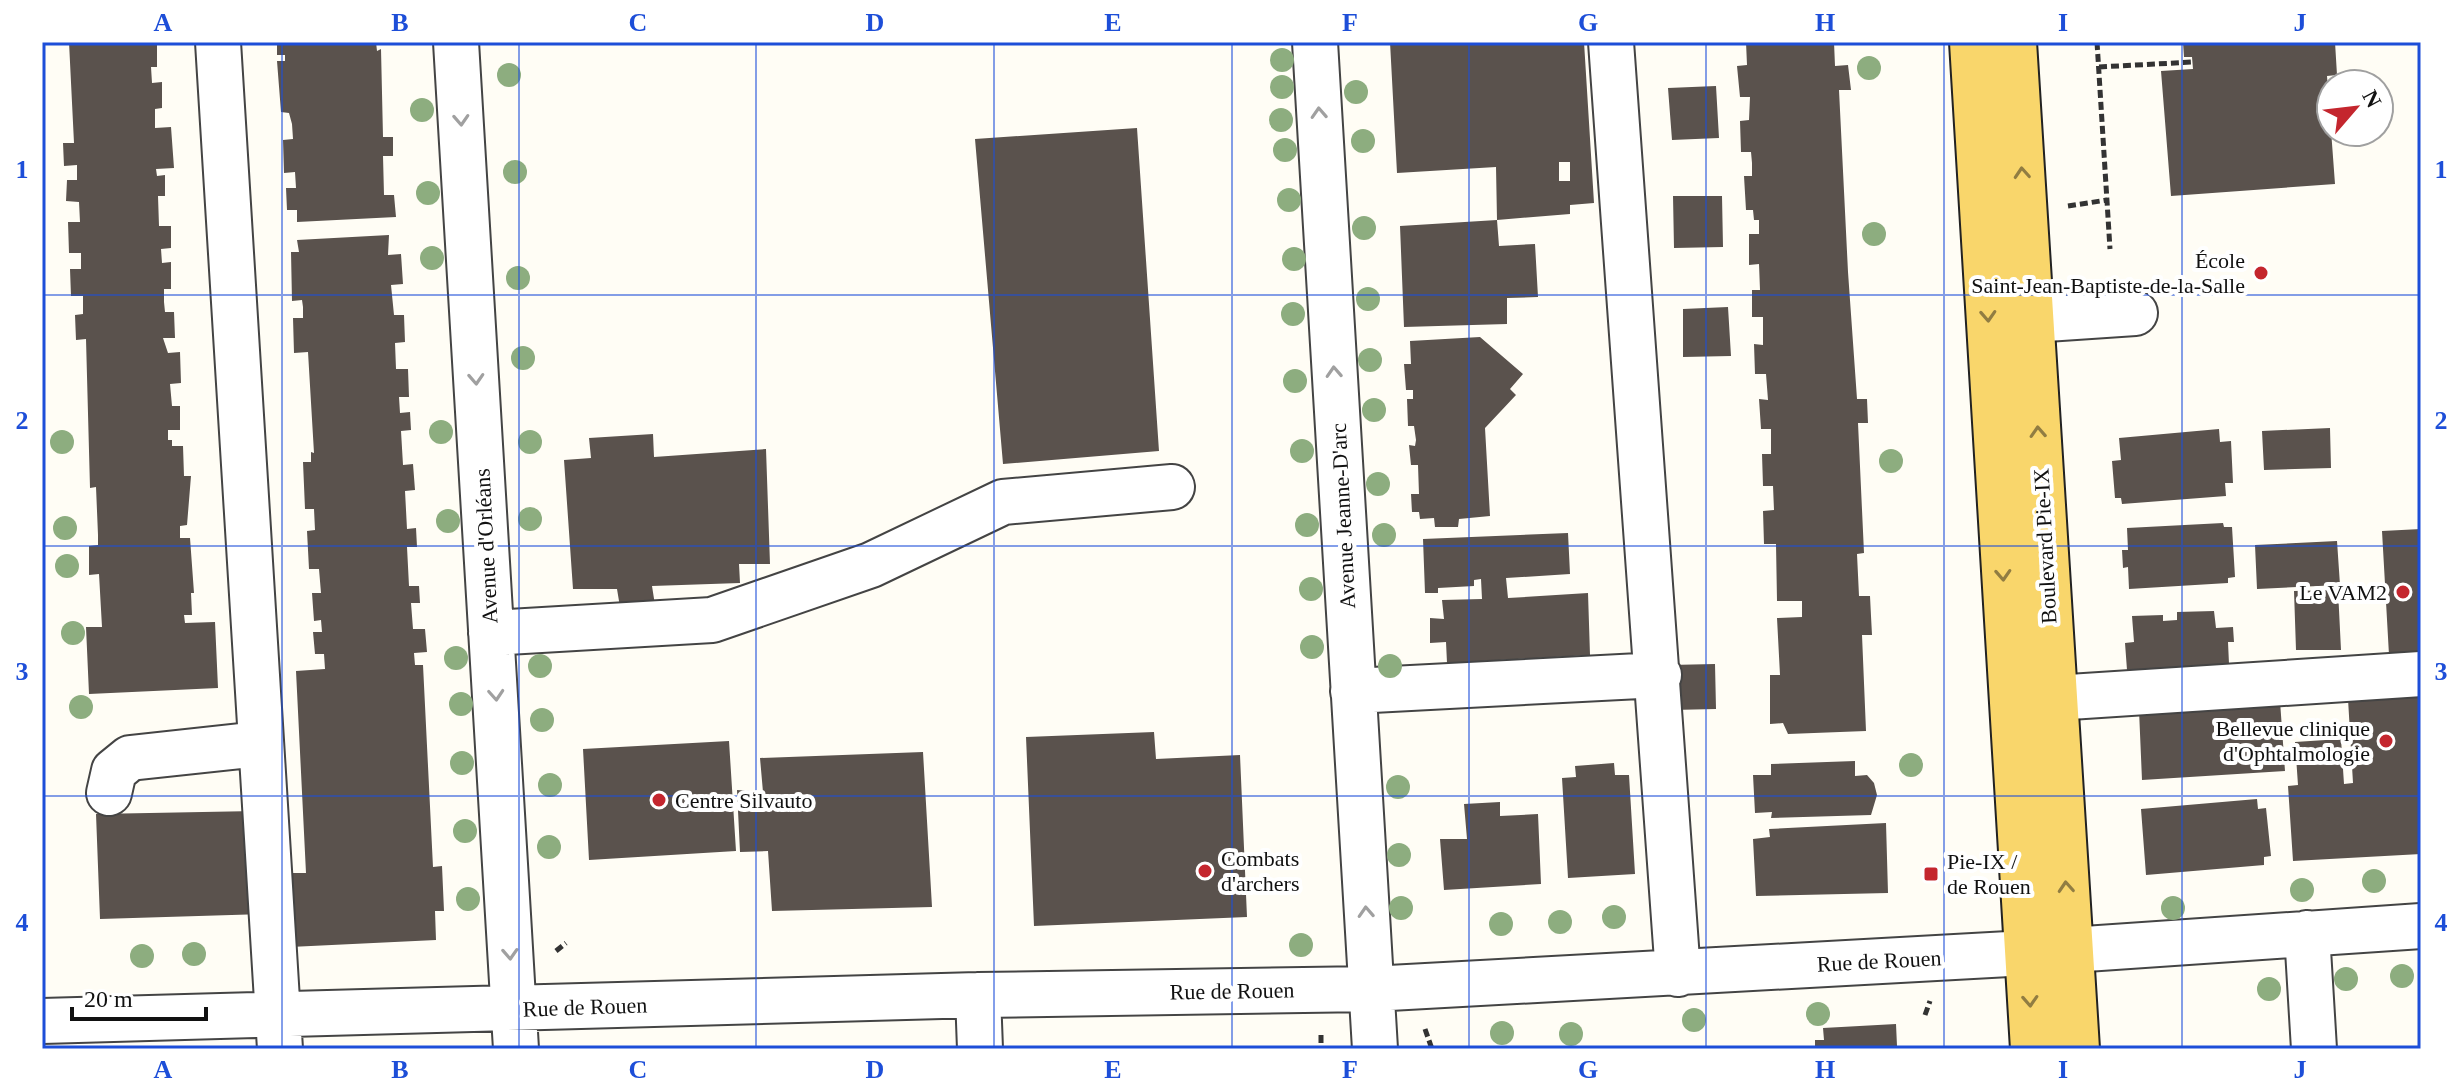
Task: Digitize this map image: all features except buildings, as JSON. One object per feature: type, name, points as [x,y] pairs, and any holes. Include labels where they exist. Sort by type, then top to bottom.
[{"type":"main road","name":"Boulevard Pie-IX","points":[[1972,42],[2048,952],[2077,1049]]},
{"type":"main road","name":"Boulevard Pie-IX","points":[[2014,42],[2054,698],[2048,952],[2033,1049]]},
{"type":"street","points":[[218,42],[279,1032]]},
{"type":"street","name":"Avenue d'Orléans","points":[[456,42],[514,1029]]},
{"type":"street","name":"Avenue Jeanne-D'arc","points":[[1315,42],[1371,989]]},
{"type":"street","points":[[1611,42],[1659,675],[1678,974]]},
{"type":"street","points":[[2031,320],[2135,313]]},
{"type":"street","points":[[491,633],[712,620],[871,565],[1003,502],[1172,487]]},
{"type":"street","points":[[2054,698],[2421,674]]},
{"type":"street","points":[[1353,691],[1659,675]]},
{"type":"street","points":[[109,793],[114,771],[130,758],[259,744]]},
{"type":"street","name":"Rue de Rouen","points":[[42,1021],[279,1032],[514,1029],[978,995],[1371,989],[2048,952],[2421,926]]},
{"type":"street","points":[[2307,933],[2314,1049]]},
{"type":"street","points":[[1371,989],[1375,1049]]},
{"type":"street","points":[[978,995],[980,1049]]},
{"type":"path","points":[[2097,42],[2110,249]]},
{"type":"path","points":[[2099,67],[2193,62]]},
{"type":"path","points":[[2065,206],[2107,200]]},
{"type":"path","points":[[556,951],[566,943]]},
{"type":"path","points":[[1925,1015],[1930,1000]]},
{"type":"place","name":"École Saint-Jean-Baptiste-de-la-Salle","points":[[2261,273]]},
{"type":"place","name":"Le VAM2","points":[[2403,592]]},
{"type":"place","name":"Bellevue clinique d'Ophtalmologie","points":[[2386,741]]},
{"type":"place","name":"Centre Silvauto","points":[[659,800]]},
{"type":"place","name":"Combats d'archers","points":[[1205,871]]},
{"type":"place","name":"Pie-IX / de Rouen","points":[[1931,874]]}]
